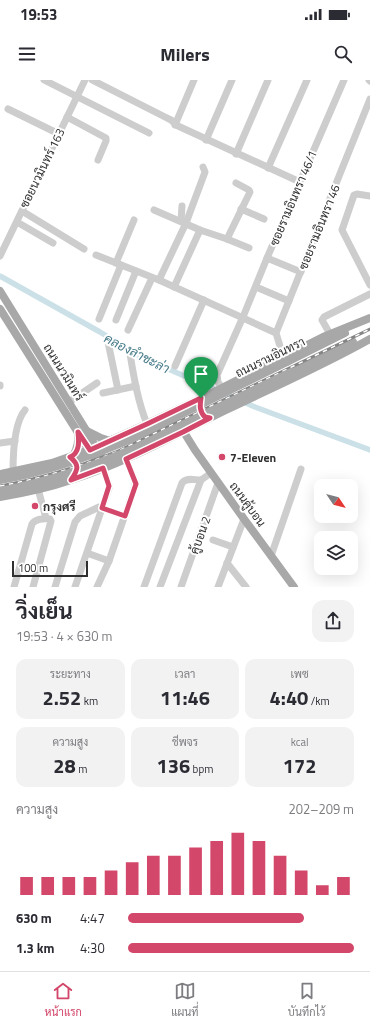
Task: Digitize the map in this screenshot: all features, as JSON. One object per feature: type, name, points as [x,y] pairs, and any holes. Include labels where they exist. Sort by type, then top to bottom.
[{"type":"main road","name":"ถนนนวมินทร์","points":[[0,291],[69,402],[82,431]]},
{"type":"main road","name":"ถนนนวมินทร์","points":[[0,309],[82,431],[104,468]]},
{"type":"main road","name":"ถนนรามอินทรา","points":[[0,480],[60,466],[131,439],[330,334],[370,318]]},
{"type":"main road","name":"ถนนรามอินทรา","points":[[0,474],[71,457],[110,441],[221,388],[285,359],[326,343],[370,318]]},
{"type":"main road","name":"ถนนรามอินทรา","points":[[0,491],[34,484],[112,458],[142,445],[370,334]]},
{"type":"main road","points":[[0,497],[71,480],[128,458],[346,352],[370,338]]},
{"type":"main road","points":[[205,396],[200,404],[201,411],[205,417],[210,418]]},
{"type":"main road","name":"ถนนคู้บอน","points":[[172,412],[183,432],[211,473],[294,587]]},
{"type":"main road","points":[[133,430],[149,434],[175,423],[179,424]]},
{"type":"main road","points":[[71,480],[76,474],[77,469],[75,462],[71,457],[76,452],[82,431],[110,441]]},
{"type":"main road","points":[[121,436],[117,445],[118,449],[120,453],[128,458]]},
{"type":"street","points":[[44,80],[149,133]]},
{"type":"street","name":"ซอยนวมินทร์ 163","points":[[0,256],[84,80]]},
{"type":"street","points":[[92,80],[166,117],[175,124],[206,140],[300,182]]},
{"type":"street","points":[[175,124],[194,80]]},
{"type":"street","points":[[206,140],[232,80]]},
{"type":"street","points":[[236,154],[268,80]]},
{"type":"street","points":[[268,168],[307,80]]},
{"type":"street","name":"ซอยรามอินทรา 46/1","points":[[221,388],[217,375],[243,318],[267,258],[344,80]]},
{"type":"street","name":"ซอยรามอินทรา 46","points":[[276,333],[370,99]]},
{"type":"street","points":[[8,109],[59,134]]},
{"type":"street","points":[[67,117],[106,138],[98,160]]},
{"type":"street","points":[[128,330],[156,279],[184,222],[205,172],[203,166]]},
{"type":"street","points":[[227,239],[250,192],[236,183]]},
{"type":"street","points":[[370,196],[354,195],[342,230],[370,285]]},
{"type":"street","points":[[182,206],[184,222]]},
{"type":"street","points":[[242,209],[264,220]]},
{"type":"street","points":[[154,210],[200,230],[249,248]]},
{"type":"street","points":[[22,211],[84,249]]},
{"type":"street","points":[[98,319],[134,220]]},
{"type":"street","points":[[17,222],[54,243]]},
{"type":"street","points":[[174,287],[200,230]]},
{"type":"street","points":[[96,255],[156,279],[276,333],[285,359]]},
{"type":"street","points":[[267,258],[301,272]]},
{"type":"street","points":[[116,320],[136,271]]},
{"type":"street","points":[[256,286],[290,301]]},
{"type":"street","points":[[330,334],[322,320],[324,317],[370,294]]},
{"type":"street","points":[[175,366],[204,300]]},
{"type":"street","points":[[108,342],[118,390]]},
{"type":"street","points":[[130,354],[142,411],[147,424]]},
{"type":"street","points":[[69,402],[97,383]]},
{"type":"street","points":[[103,394],[136,386]]},
{"type":"street","points":[[13,472],[14,441],[21,416],[25,410]]},
{"type":"street","points":[[0,443],[14,441]]},
{"type":"street","points":[[97,587],[109,561],[136,484],[128,458]]},
{"type":"street","points":[[75,587],[109,486],[104,468]]},
{"type":"street","points":[[271,556],[301,469]]},
{"type":"street","points":[[160,587],[201,480],[211,473]]},
{"type":"street","points":[[144,587],[182,483],[186,479],[201,480]]},
{"type":"street","name":"คู้บอน 2","points":[[181,587],[218,483]]},
{"type":"street","points":[[38,489],[46,518]]},
{"type":"street","points":[[56,587],[75,522],[80,516],[98,507],[125,516]]},
{"type":"street","points":[[14,587],[32,524],[36,520],[46,518],[50,519],[51,521],[33,587]]},
{"type":"street","points":[[218,587],[244,519]]},
{"type":"street","points":[[213,540],[233,547]]},
{"type":"street","points":[[87,553],[109,561]]},
{"type":"street","points":[[227,563],[246,587]]},
{"type":"waterway","name":"คลองลำชะล่า","points":[[0,276],[100,332],[141,357],[255,407],[370,450]]},
{"type":"railway","points":[[0,486],[59,472],[116,452],[370,329]]},
{"type":"place","name":"7-Eleven","points":[[222,457]]},
{"type":"place","name":"กรุงศรี","points":[[35,506]]},
{"type":"route","points":[[201,398],[201,411],[205,417],[210,418],[126,459],[136,484],[125,516],[102,508],[109,488],[103,468],[71,480],[76,474],[77,469],[75,462],[70,457],[73,456],[78,448],[78,432],[90,450],[201,398]]}]
